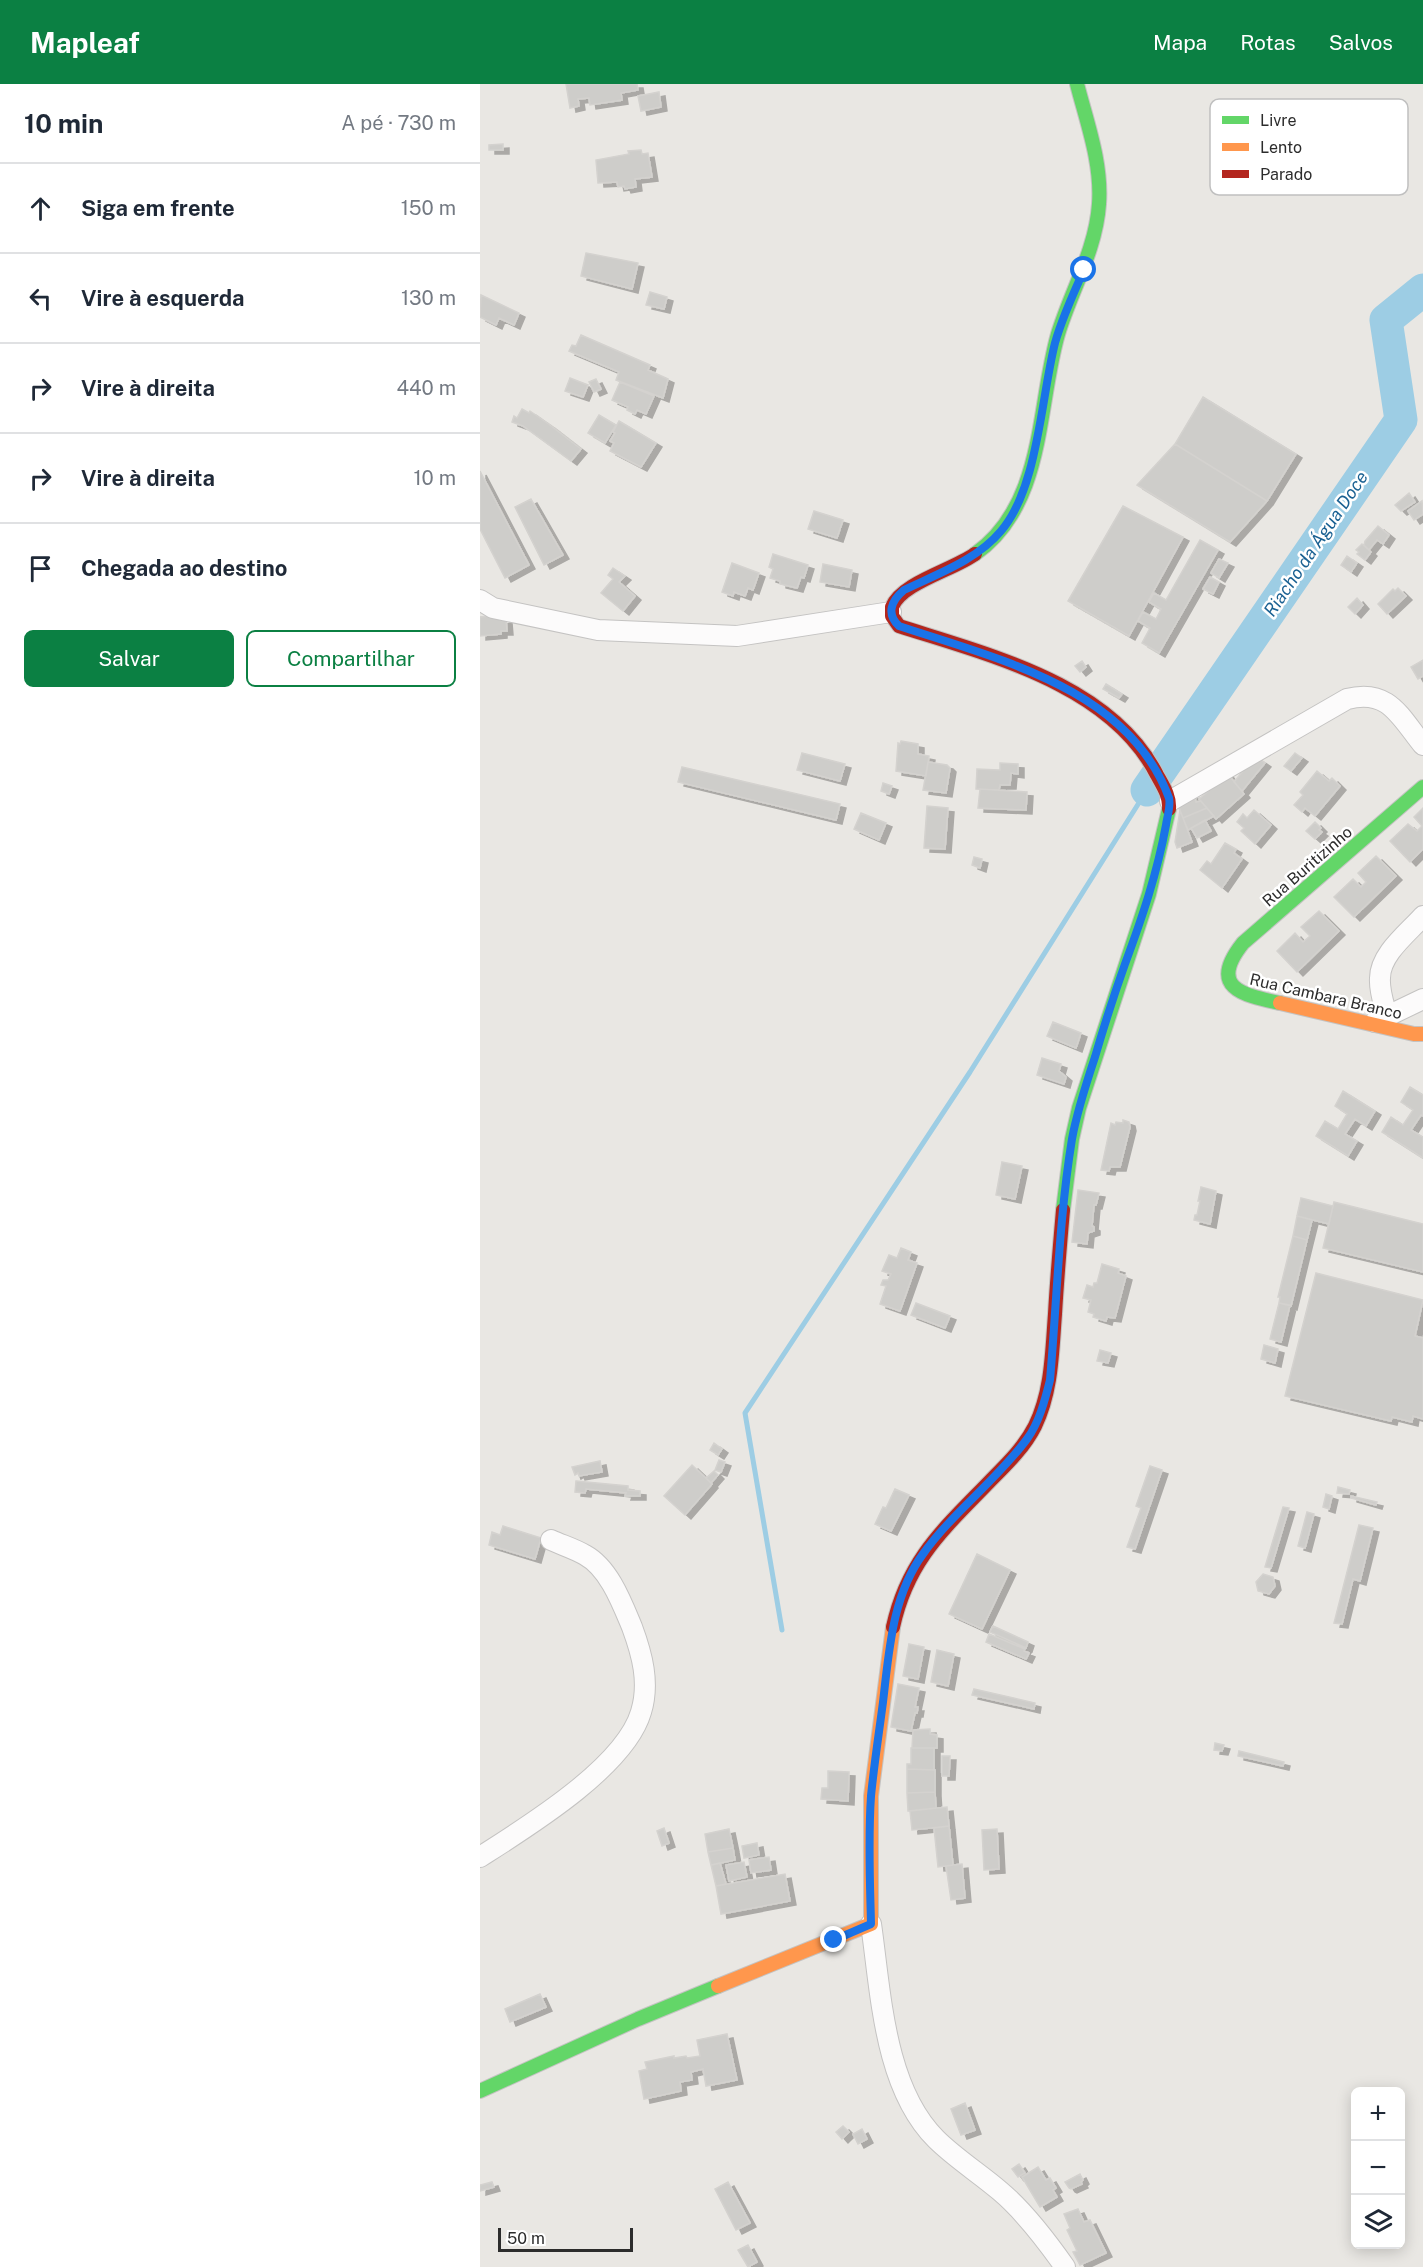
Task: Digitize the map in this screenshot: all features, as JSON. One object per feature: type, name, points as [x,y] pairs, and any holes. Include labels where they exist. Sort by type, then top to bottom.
[{"type":"street","points":[[1065,2267],[1036,2228],[1001,2192],[935,2138],[910,2102],[894,2061],[886,2024],[871,1924],[869,1834],[871,1796],[893,1627],[901,1597],[922,1555],[940,1532],[1028,1438],[1046,1398],[1050,1380],[1072,1137],[1115,992],[1156,873],[1170,801],[1138,744],[1111,719],[1076,692],[1020,667],[899,626],[893,620],[891,612],[895,598],[904,590],[973,555],[988,544],[1002,531],[1019,505],[1029,476],[1055,343],[1063,317],[1084,270],[1099,205],[1097,162],[1077,84]]},
{"type":"street","points":[[480,600],[493,608],[598,630],[737,636],[891,612]]},
{"type":"street","points":[[1170,801],[1347,699],[1360,696],[1371,696],[1392,707],[1423,745]]},
{"type":"street","name":"Rua Buritizinho","points":[[1228,980],[1228,964],[1244,944],[1423,787]]},
{"type":"street","points":[[1423,916],[1385,959],[1380,980],[1380,1020],[1423,999]]},
{"type":"street","name":"Rua Cambara Branco","points":[[1228,980],[1235,989],[1251,997],[1380,1020],[1414,1034],[1423,1034]]},
{"type":"street","points":[[480,1857],[529,1826],[586,1783],[625,1743],[642,1710],[646,1686],[643,1663],[629,1620],[611,1584],[595,1562],[551,1540]]},
{"type":"street","points":[[480,2091],[638,2019],[871,1924]]},
{"type":"building","points":[[566,84],[637,84],[638,90],[621,93],[622,100],[590,105],[589,98],[578,99],[579,106],[570,108]]},
{"type":"building","points":[[659,92],[661,107],[641,111],[638,96]]},
{"type":"building","points":[[503,144],[503,150],[489,150],[489,145]]},
{"type":"building","points":[[641,150],[642,154],[648,153],[652,177],[635,179],[636,187],[625,189],[624,186],[618,187],[617,182],[598,183],[596,160],[629,154],[628,151]]},
{"type":"building","points":[[586,253],[638,263],[632,289],[581,276]]},
{"type":"building","points":[[650,292],[667,297],[664,309],[646,305]]},
{"type":"building","points":[[481,295],[519,313],[514,325],[499,318],[496,325],[480,317]]},
{"type":"building","points":[[581,335],[650,365],[648,370],[668,379],[663,398],[616,380],[619,372],[569,351],[572,345],[576,346]]},
{"type":"building","points":[[570,378],[588,385],[583,397],[565,391]]},
{"type":"building","points":[[596,379],[601,389],[594,392],[589,382]]},
{"type":"building","points":[[620,382],[654,396],[646,414],[637,410],[635,414],[627,410],[628,407],[612,400]]},
{"type":"building","points":[[1203,397],[1296,454],[1267,501],[1175,444]]},
{"type":"building","points":[[522,409],[529,413],[530,411],[581,449],[571,461],[523,426],[512,422],[514,416],[517,418]]},
{"type":"building","points":[[599,415],[616,425],[605,443],[588,433]]},
{"type":"building","points":[[619,421],[656,443],[641,467],[610,451],[614,443],[610,441]]},
{"type":"building","points":[[1175,444],[1267,501],[1230,542],[1137,485]]},
{"type":"building","points":[[480,471],[529,565],[505,578],[480,529]]},
{"type":"building","points":[[1409,493],[1415,502],[1401,511],[1395,505]]},
{"type":"building","points":[[531,499],[563,555],[544,565],[515,507]]},
{"type":"building","points":[[1422,501],[1423,514],[1414,520],[1408,511]]},
{"type":"building","points":[[1123,506],[1183,537],[1129,636],[1068,601]]},
{"type":"building","points":[[814,511],[843,520],[837,538],[808,529]]},
{"type":"building","points":[[1378,526],[1389,535],[1383,544],[1377,540],[1369,550],[1364,545],[1365,541]]},
{"type":"building","points":[[1200,540],[1218,550],[1159,653],[1142,643],[1150,628],[1138,621],[1143,612],[1156,619],[1161,609],[1149,602],[1154,593],[1166,600]]},
{"type":"building","points":[[1362,544],[1371,552],[1365,560],[1357,554],[1359,552],[1356,550]]},
{"type":"building","points":[[773,554],[808,565],[804,578],[801,577],[797,588],[780,584],[780,581],[770,578],[773,569],[769,567]]},
{"type":"building","points":[[1347,556],[1357,563],[1351,572],[1341,565]]},
{"type":"building","points":[[1219,559],[1228,563],[1219,578],[1211,573]]},
{"type":"building","points":[[732,563],[759,573],[753,590],[748,588],[745,596],[734,592],[733,596],[722,592]]},
{"type":"building","points":[[823,564],[852,570],[849,587],[820,582]]},
{"type":"building","points":[[613,568],[625,576],[619,582],[635,596],[623,611],[601,593],[613,579],[608,575]]},
{"type":"building","points":[[1210,577],[1219,582],[1213,594],[1203,589]]},
{"type":"building","points":[[1398,588],[1406,596],[1387,614],[1378,604],[1393,589],[1395,591]]},
{"type":"building","points":[[1357,598],[1363,605],[1355,614],[1348,607]]},
{"type":"building","points":[[500,615],[500,620],[506,619],[507,631],[501,631],[501,634],[480,636],[480,617]]},
{"type":"building","points":[[1423,660],[1423,676],[1418,679],[1411,667]]},
{"type":"building","points":[[1082,661],[1086,667],[1080,672],[1075,666]]},
{"type":"building","points":[[1106,684],[1122,694],[1119,698],[1103,689]]},
{"type":"building","points":[[901,741],[918,744],[918,754],[929,756],[926,776],[896,771],[898,743],[900,744]]},
{"type":"building","points":[[802,753],[845,764],[840,781],[797,770]]},
{"type":"building","points":[[1295,753],[1302,758],[1291,771],[1284,766]]},
{"type":"building","points":[[1255,756],[1265,763],[1242,791],[1234,782]]},
{"type":"building","points":[[928,762],[947,765],[950,768],[946,793],[923,790]]},
{"type":"building","points":[[1000,763],[1018,764],[1018,774],[1011,773],[1010,785],[1000,785],[999,790],[976,789],[977,769],[1000,770]]},
{"type":"building","points":[[682,767],[840,804],[836,820],[678,782]]},
{"type":"building","points":[[1317,771],[1329,781],[1332,778],[1340,786],[1315,816],[1305,808],[1302,812],[1294,805],[1303,795],[1300,792]]},
{"type":"building","points":[[1227,773],[1244,794],[1216,819],[1199,799],[1211,789],[1208,785]]},
{"type":"building","points":[[883,783],[892,786],[889,794],[881,791]]},
{"type":"building","points":[[980,789],[1027,792],[1026,810],[978,808]]},
{"type":"building","points":[[1194,794],[1196,802],[1201,801],[1207,808],[1183,818],[1176,801]]},
{"type":"building","points":[[927,806],[948,808],[945,849],[924,848]]},
{"type":"building","points":[[1207,808],[1214,816],[1188,830],[1183,818]]},
{"type":"building","points":[[1423,808],[1423,849],[1410,862],[1390,841],[1408,824],[1417,831],[1422,826],[1414,817]]},
{"type":"building","points":[[1180,810],[1192,842],[1177,848],[1175,842]]},
{"type":"building","points":[[1254,810],[1271,825],[1255,844],[1241,831],[1244,828],[1237,822],[1243,814],[1247,818]]},
{"type":"building","points":[[861,813],[886,823],[879,840],[854,829]]},
{"type":"building","points":[[1205,820],[1211,831],[1197,838],[1191,828]]},
{"type":"building","points":[[1315,822],[1322,832],[1315,839],[1306,831]]},
{"type":"building","points":[[1225,843],[1236,849],[1234,853],[1242,859],[1222,888],[1200,870],[1207,861],[1211,864]]},
{"type":"building","points":[[1376,856],[1396,876],[1354,917],[1334,897],[1353,879],[1361,887],[1366,882],[1358,873]]},
{"type":"building","points":[[974,857],[982,859],[980,868],[972,865]]},
{"type":"building","points":[[1319,911],[1339,931],[1297,972],[1277,951],[1295,933],[1303,942],[1310,936],[1301,927]]},
{"type":"building","points":[[1053,1022],[1081,1033],[1076,1048],[1047,1036]]},
{"type":"building","points":[[1042,1058],[1061,1064],[1059,1071],[1066,1077],[1064,1084],[1037,1075]]},
{"type":"building","points":[[1410,1087],[1423,1095],[1423,1116],[1421,1115],[1411,1130],[1423,1137],[1423,1158],[1382,1132],[1391,1117],[1403,1125],[1413,1110],[1401,1102]]},
{"type":"building","points":[[1343,1091],[1375,1111],[1366,1126],[1355,1119],[1345,1134],[1357,1141],[1348,1156],[1316,1136],[1325,1121],[1338,1129],[1347,1114],[1335,1106]]},
{"type":"building","points":[[1123,1120],[1129,1122],[1130,1127],[1120,1167],[1110,1167],[1109,1171],[1101,1170],[1111,1123],[1115,1125],[1116,1122],[1123,1123]]},
{"type":"building","points":[[1002,1162],[1022,1166],[1015,1199],[996,1195]]},
{"type":"building","points":[[1201,1187],[1216,1191],[1210,1224],[1194,1220],[1200,1201],[1198,1201]]},
{"type":"building","points":[[1078,1190],[1099,1193],[1096,1205],[1094,1205],[1092,1226],[1094,1231],[1088,1233],[1087,1244],[1072,1242]]},
{"type":"building","points":[[1301,1198],[1333,1206],[1329,1224],[1297,1216]]},
{"type":"building","points":[[1334,1202],[1423,1224],[1423,1272],[1323,1248]]},
{"type":"building","points":[[1297,1216],[1312,1220],[1307,1240],[1293,1236]]},
{"type":"building","points":[[1293,1236],[1307,1240],[1291,1306],[1279,1303],[1280,1297],[1278,1297]]},
{"type":"building","points":[[901,1248],[911,1252],[908,1260],[917,1263],[900,1311],[880,1304],[886,1286],[881,1285],[883,1280],[888,1280],[891,1274],[882,1271],[889,1255],[897,1258]]},
{"type":"building","points":[[1102,1264],[1119,1269],[1118,1273],[1126,1276],[1115,1318],[1107,1317],[1106,1321],[1093,1317],[1094,1314],[1088,1312],[1091,1300],[1083,1298],[1087,1285],[1093,1287],[1094,1283],[1097,1283]]},
{"type":"building","points":[[1316,1273],[1423,1300],[1415,1336],[1423,1338],[1423,1419],[1413,1416],[1412,1422],[1392,1417],[1391,1421],[1285,1396]]},
{"type":"building","points":[[916,1303],[950,1316],[945,1328],[911,1315]]},
{"type":"building","points":[[1279,1303],[1290,1305],[1281,1342],[1270,1339]]},
{"type":"building","points":[[1264,1345],[1278,1349],[1275,1363],[1261,1359]]},
{"type":"building","points":[[1100,1350],[1111,1353],[1108,1363],[1097,1361]]},
{"type":"building","points":[[714,1443],[722,1449],[718,1455],[710,1450]]},
{"type":"building","points":[[719,1460],[725,1462],[721,1472],[715,1470]]},
{"type":"building","points":[[600,1461],[602,1472],[575,1475],[572,1467]]},
{"type":"building","points":[[692,1465],[712,1484],[685,1515],[664,1496]]},
{"type":"building","points":[[1150,1466],[1162,1470],[1135,1549],[1127,1547],[1141,1508],[1136,1506]]},
{"type":"building","points":[[714,1471],[718,1475],[711,1483],[706,1478]]},
{"type":"building","points":[[576,1481],[628,1486],[628,1490],[640,1491],[640,1496],[625,1496],[626,1493],[586,1489],[585,1493],[575,1492]]},
{"type":"building","points":[[1338,1487],[1350,1490],[1349,1494],[1337,1493]]},
{"type":"building","points":[[895,1489],[909,1495],[891,1531],[875,1524]]},
{"type":"building","points":[[1326,1494],[1332,1496],[1329,1509],[1323,1507]]},
{"type":"building","points":[[1351,1496],[1377,1502],[1376,1505],[1351,1498]]},
{"type":"building","points":[[1283,1507],[1289,1508],[1271,1568],[1265,1567]]},
{"type":"building","points":[[1307,1512],[1314,1514],[1305,1548],[1298,1546]]},
{"type":"building","points":[[1359,1525],[1373,1528],[1360,1581],[1353,1579],[1342,1624],[1334,1623]]},
{"type":"building","points":[[503,1526],[541,1538],[535,1559],[489,1545],[492,1532],[500,1535]]},
{"type":"building","points":[[977,1554],[1010,1570],[982,1629],[949,1614]]},
{"type":"building","points":[[1263,1574],[1273,1577],[1275,1586],[1269,1594],[1258,1591],[1256,1582]]},
{"type":"building","points":[[993,1626],[1028,1642],[1026,1648],[990,1632]]},
{"type":"building","points":[[989,1634],[1025,1649],[1024,1651],[1029,1653],[1026,1659],[986,1642]]},
{"type":"building","points":[[909,1644],[924,1647],[918,1679],[903,1676]]},
{"type":"building","points":[[937,1650],[954,1654],[948,1686],[931,1682]]},
{"type":"building","points":[[898,1684],[919,1688],[915,1707],[918,1707],[917,1713],[915,1713],[911,1731],[891,1727]]},
{"type":"building","points":[[974,1689],[1035,1703],[1034,1709],[972,1695]]},
{"type":"building","points":[[930,1729],[930,1734],[937,1735],[937,1748],[912,1748],[913,1730]]},
{"type":"building","points":[[1215,1743],[1224,1745],[1222,1751],[1214,1750]]},
{"type":"building","points":[[911,1748],[934,1748],[934,1770],[907,1769],[907,1764],[911,1764]]},
{"type":"building","points":[[1239,1751],[1284,1762],[1283,1766],[1238,1756]]},
{"type":"building","points":[[942,1756],[950,1756],[949,1776],[942,1776]]},
{"type":"building","points":[[907,1769],[935,1770],[935,1792],[907,1793]]},
{"type":"building","points":[[828,1771],[849,1772],[848,1801],[821,1799],[822,1788],[828,1788]]},
{"type":"building","points":[[935,1792],[936,1808],[908,1811],[907,1793]]},
{"type":"building","points":[[947,1807],[949,1826],[912,1830],[910,1811]]},
{"type":"building","points":[[949,1826],[953,1865],[938,1867],[934,1828]]},
{"type":"building","points":[[664,1828],[669,1843],[662,1846],[657,1831]]},
{"type":"building","points":[[729,1829],[733,1848],[708,1852],[705,1834]]},
{"type":"building","points":[[997,1829],[999,1869],[984,1870],[982,1830]]},
{"type":"building","points":[[757,1843],[759,1855],[744,1858],[742,1846]]},
{"type":"building","points":[[733,1848],[735,1860],[711,1865],[708,1852]]},
{"type":"building","points":[[769,1857],[771,1870],[751,1873],[749,1860]]},
{"type":"building","points":[[744,1862],[747,1877],[729,1881],[726,1865]]},
{"type":"building","points":[[720,1863],[726,1884],[716,1886],[711,1865]]},
{"type":"building","points":[[962,1864],[965,1898],[951,1900],[946,1866]]},
{"type":"building","points":[[785,1874],[790,1901],[721,1914],[716,1886]]},
{"type":"building","points":[[540,1994],[546,2007],[510,2022],[505,2009]]},
{"type":"building","points":[[727,2034],[737,2080],[706,2086],[703,2069],[691,2072],[692,2080],[680,2082],[681,2091],[644,2099],[639,2071],[647,2069],[645,2062],[674,2056],[674,2058],[686,2056],[687,2058],[700,2056],[697,2040]]},
{"type":"building","points":[[965,2103],[975,2130],[961,2135],[951,2109]]},
{"type":"building","points":[[843,2126],[849,2132],[842,2139],[836,2132]]},
{"type":"building","points":[[862,2129],[867,2139],[858,2144],[853,2134]]},
{"type":"building","points":[[1019,2164],[1025,2173],[1018,2177],[1012,2169]]},
{"type":"building","points":[[1038,2167],[1046,2180],[1050,2178],[1056,2188],[1053,2190],[1057,2197],[1040,2207],[1022,2177]]},
{"type":"building","points":[[1080,2174],[1082,2184],[1069,2188],[1065,2182]]},
{"type":"building","points":[[492,2182],[494,2187],[480,2191],[480,2185]]},
{"type":"building","points":[[728,2182],[750,2223],[736,2230],[715,2189]]},
{"type":"building","points":[[1078,2209],[1084,2222],[1090,2220],[1106,2253],[1080,2265],[1073,2252],[1077,2251],[1067,2230],[1070,2228],[1064,2214]]},
{"type":"building","points":[[748,2245],[757,2262],[748,2267],[738,2250]]},
{"type":"waterway","name":"Riacho da Água Doce","points":[[1147,790],[1401,420],[1386,320],[1423,290]]},
{"type":"waterway","points":[[782,1630],[745,1413],[970,1072],[1147,790]]},
{"type":"traffic: fast","points":[[975,554],[998,533],[1015,509],[1026,482],[1035,453],[1058,334],[1088,254],[1097,221],[1098,173],[1093,143],[1077,84]]},
{"type":"traffic: fast","points":[[1280,1003],[1242,992],[1234,986],[1229,979],[1233,958],[1243,943],[1423,787]]},
{"type":"traffic: fast","points":[[1063,1210],[1072,1139],[1079,1108],[1149,894],[1169,809]]},
{"type":"traffic: fast","points":[[480,2091],[638,2019],[718,1986]]},
{"type":"traffic: slow","points":[[1280,1003],[1414,1034],[1423,1034]]},
{"type":"traffic: slow","points":[[718,1986],[871,1924],[871,1796],[893,1627]]},
{"type":"traffic: jam","points":[[975,554],[916,584],[897,598],[892,607],[892,616],[899,626],[1008,662],[1044,677],[1079,696],[1110,717],[1136,744],[1157,775],[1164,787],[1169,809]]},
{"type":"traffic: jam","points":[[893,1627],[908,1582],[931,1545],[1021,1447],[1041,1413],[1052,1357],[1063,1210]]},
{"type":"route","points":[[834,1940],[871,1924],[869,1834],[871,1796],[893,1627],[901,1597],[922,1555],[940,1532],[1028,1438],[1046,1398],[1050,1380],[1072,1137],[1082,1097],[1156,873],[1170,801],[1138,744],[1111,719],[1076,692],[1020,667],[899,626],[893,620],[891,612],[895,598],[904,590],[973,555],[988,544],[1002,531],[1019,505],[1029,476],[1055,343],[1063,317],[1084,270]]}]
